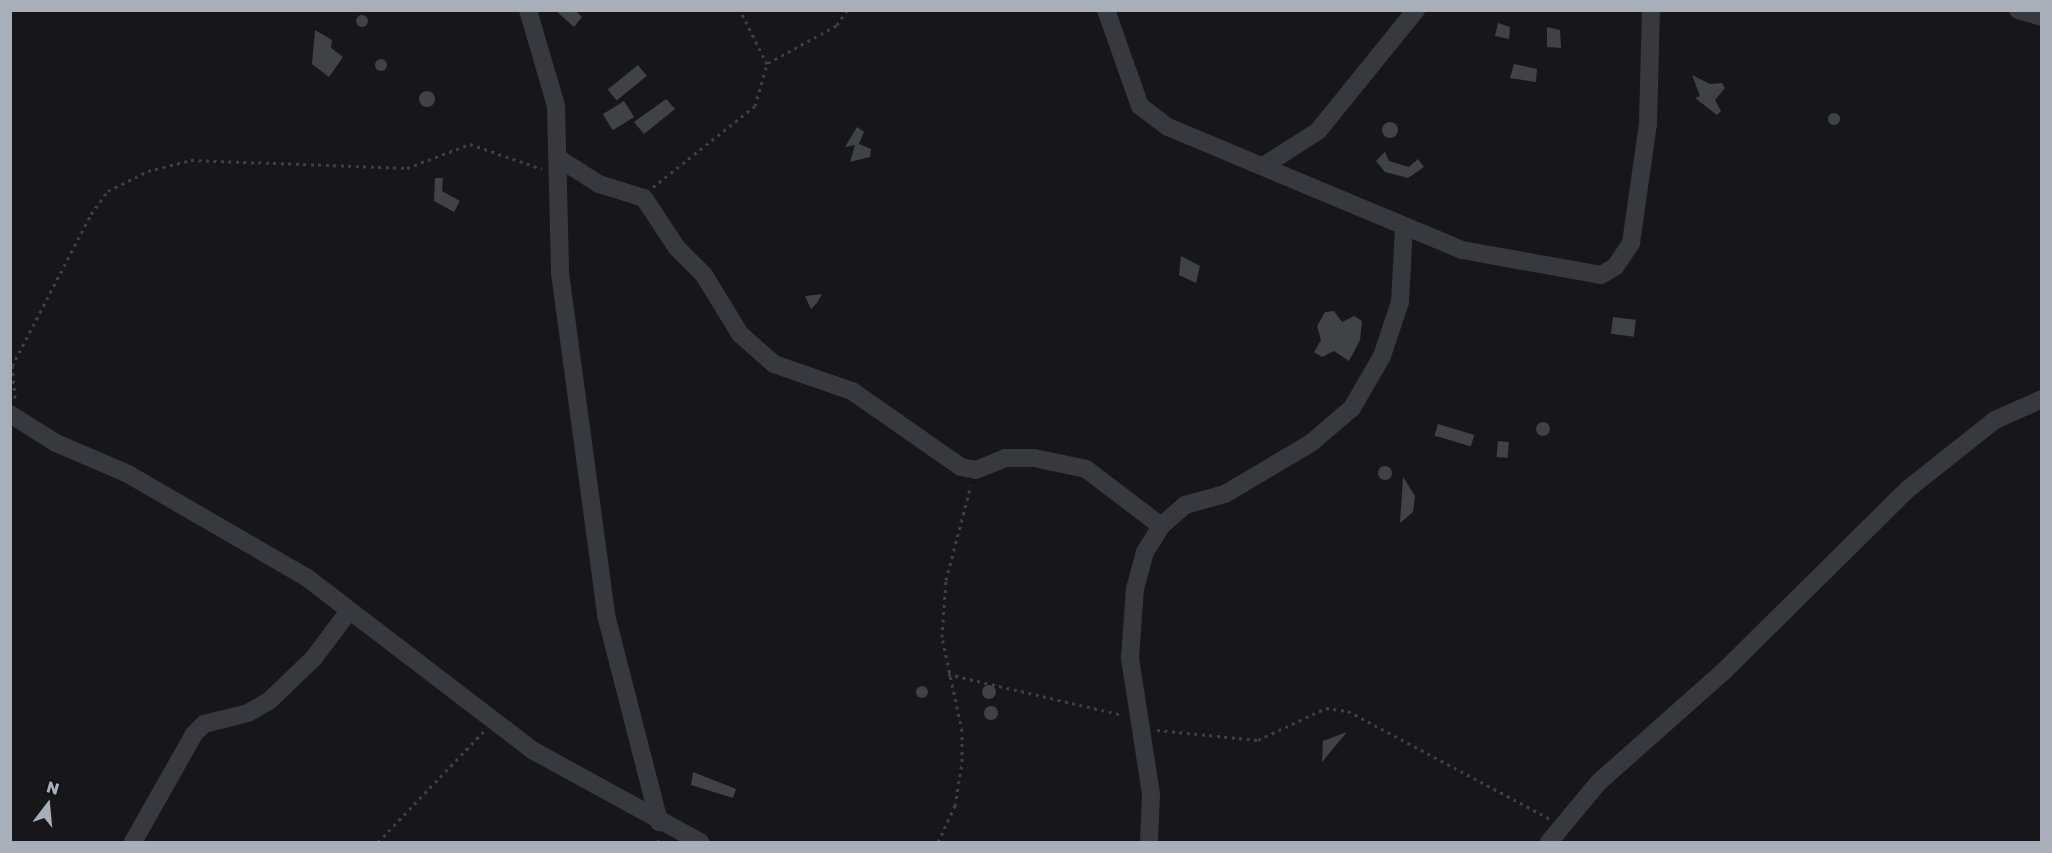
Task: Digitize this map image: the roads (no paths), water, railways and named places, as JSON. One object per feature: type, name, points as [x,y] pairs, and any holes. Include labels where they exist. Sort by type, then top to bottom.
[{"type":"street","points":[[528,10],[556,106],[560,273],[596,556],[606,615],[659,822]]},
{"type":"street","points":[[1106,10],[1130,83],[1148,115],[1462,250],[1601,275],[1615,267],[1631,243],[1648,124],[1651,10]]},
{"type":"street","points":[[1265,165],[1318,131],[1416,10]]},
{"type":"street","points":[[2018,10],[2042,17]]},
{"type":"street","points":[[558,167],[599,184],[644,198],[756,351],[774,364],[852,391],[948,461],[976,470],[1005,458],[1064,461],[1120,491],[1161,526]]},
{"type":"street","points":[[1149,843],[1151,795],[1137,723],[1130,658],[1136,589],[1145,552],[1161,526],[1185,505],[1225,494],[1311,443],[1352,408],[1382,356],[1400,302],[1404,227]]},
{"type":"street","points":[[1549,843],[1599,782],[1723,672],[1908,489],[1995,420],[2042,399]]},
{"type":"street","points":[[17,418],[229,530],[349,611],[532,750],[695,841]]},
{"type":"street","points":[[133,843],[194,734],[204,724],[248,713],[270,701],[314,659],[349,611]]}]
